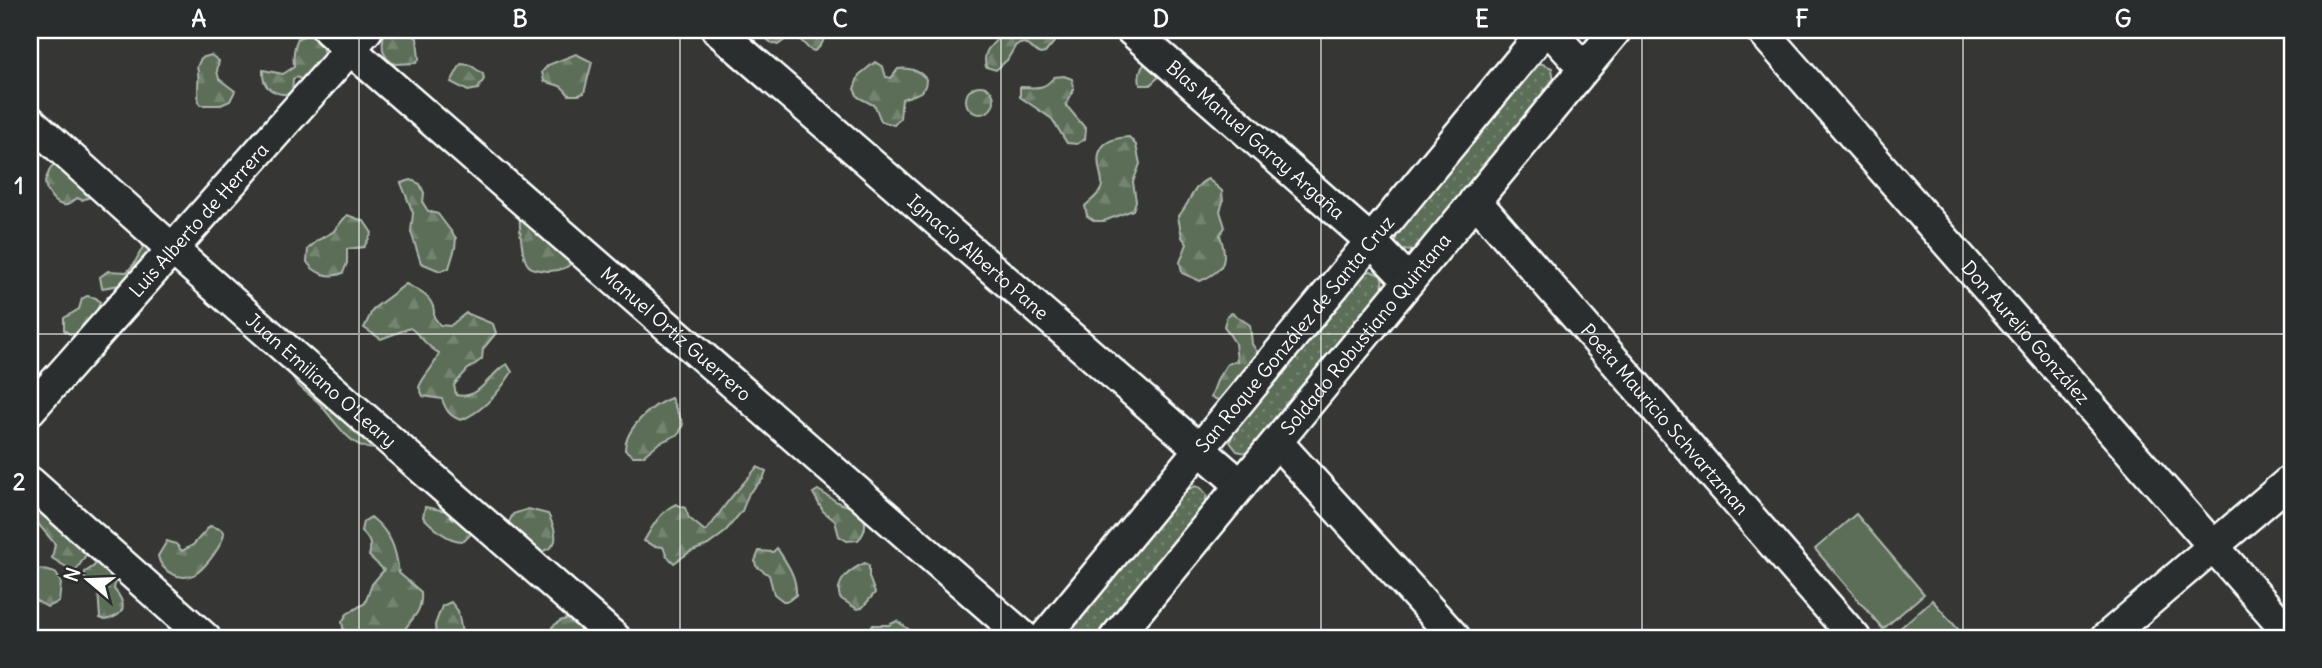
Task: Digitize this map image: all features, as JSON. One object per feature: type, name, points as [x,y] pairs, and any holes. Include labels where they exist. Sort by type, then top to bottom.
[{"type":"street","name":"Ignacio Alberto Pane","points":[[717,30],[1241,485]]},
{"type":"street","name":"Blas Manuel Garay Argaña","points":[[1131,30],[1371,241],[1409,281]]},
{"type":"street","name":"San Roque González de Santa Cruz","points":[[1044,638],[1547,30]]},
{"type":"street","points":[[1547,30],[1584,68]]},
{"type":"street","name":"Soldado Robustiano Quintana","points":[[1115,638],[1616,30]]},
{"type":"street","name":"Don Aurelio González","points":[[1761,30],[2292,636]]},
{"type":"street","name":"Luis Alberto de Herrera","points":[[30,410],[172,249],[348,36]]},
{"type":"street","name":"Manuel Ortíz Guerrero","points":[[348,36],[1025,638]]},
{"type":"street","name":"Juan Emiliano O'Leary","points":[[30,121],[615,638]]},
{"type":"street","name":"Poeta Mauricio Schvartzman","points":[[1475,200],[1855,638]]},
{"type":"street","points":[[1276,442],[1455,638]]},
{"type":"street","points":[[2106,638],[2292,479]]},
{"type":"street","points":[[30,482],[205,638]]},
{"type":"green space","points":[[391,30],[406,30],[417,38],[419,59],[416,63],[395,64],[387,59],[383,39],[384,34]]},
{"type":"green space","points":[[764,30],[823,30],[824,39],[814,51],[794,33],[778,45],[772,43],[766,38]]},
{"type":"green space","points":[[1005,30],[1039,30],[1055,41],[1045,53],[1040,54],[1024,43],[1016,45],[1007,60],[996,70],[986,67],[987,50]]},
{"type":"green space","points":[[307,35],[321,45],[325,63],[305,83],[297,77],[293,79],[292,94],[280,94],[270,90],[264,82],[263,70],[283,74],[294,67],[296,42],[298,38]]},
{"type":"green space","points":[[576,54],[592,62],[584,93],[569,95],[561,86],[544,81],[542,72],[548,65]]},
{"type":"green space","points":[[211,55],[219,61],[219,79],[235,91],[230,101],[221,105],[200,105],[197,67],[201,58]]},
{"type":"green space","points":[[1150,59],[1163,73],[1150,85],[1140,85],[1140,70]]},
{"type":"green space","points":[[875,62],[883,67],[886,77],[891,78],[898,69],[906,69],[917,72],[926,79],[922,91],[902,99],[900,118],[894,125],[881,121],[875,106],[858,97],[854,89],[859,75]]},
{"type":"green space","points":[[1540,63],[1552,68],[1554,81],[1414,251],[1402,250],[1396,243],[1396,235]]},
{"type":"green space","points":[[461,64],[470,65],[483,74],[484,79],[478,89],[468,91],[451,82]]},
{"type":"green space","points":[[1054,77],[1072,79],[1074,89],[1066,105],[1086,129],[1085,139],[1077,144],[1067,143],[1052,119],[1020,97],[1020,87],[1043,86]]},
{"type":"green space","points":[[980,86],[990,90],[994,100],[990,110],[980,114],[970,110],[966,100],[970,90]]},
{"type":"green space","points":[[1129,137],[1136,145],[1140,164],[1133,182],[1136,201],[1133,210],[1104,221],[1095,221],[1087,216],[1085,206],[1098,194],[1102,186],[1099,153],[1110,141]]},
{"type":"green space","points":[[61,162],[96,195],[82,200],[77,198],[67,205],[55,201],[45,181],[51,167]]},
{"type":"green space","points":[[1208,179],[1222,191],[1220,211],[1225,227],[1220,235],[1224,258],[1215,273],[1200,281],[1182,273],[1180,262],[1187,244],[1182,237],[1178,217],[1195,190]]},
{"type":"green space","points":[[411,180],[420,184],[424,193],[423,203],[428,211],[438,214],[456,238],[449,268],[440,271],[421,263],[411,232],[413,213],[401,183]]},
{"type":"green space","points":[[347,215],[364,221],[372,233],[364,247],[347,249],[347,263],[343,273],[333,276],[318,272],[307,262],[308,249],[333,232]]},
{"type":"green space","points":[[520,215],[573,260],[570,264],[552,271],[538,270],[528,265],[523,249]]},
{"type":"green space","points":[[124,225],[159,248],[131,283],[102,288],[100,277],[108,271],[127,272],[143,247],[140,237]]},
{"type":"green space","points":[[1371,271],[1382,276],[1383,289],[1251,450],[1246,453],[1237,451],[1230,442],[1233,433],[1365,273]]},
{"type":"green space","points":[[406,284],[430,300],[434,317],[440,325],[450,326],[466,313],[493,324],[496,333],[483,349],[482,359],[467,370],[454,385],[456,395],[472,394],[507,364],[512,372],[490,400],[461,420],[449,412],[442,399],[423,396],[419,387],[439,353],[410,328],[381,339],[364,328],[373,309]]},
{"type":"green space","points":[[87,296],[100,302],[93,323],[78,336],[68,333],[64,330],[64,318],[79,309],[82,299]]},
{"type":"green space","points":[[1232,313],[1250,325],[1252,344],[1258,353],[1257,358],[1220,401],[1211,397],[1218,378],[1227,364],[1237,361],[1235,343],[1224,326],[1227,316]]},
{"type":"green space","points":[[290,369],[379,448],[362,446],[346,435],[321,405],[298,385]]},
{"type":"green space","points":[[671,398],[683,424],[679,434],[659,443],[643,456],[633,456],[625,450],[629,434],[640,419],[655,406]]},
{"type":"green space","points":[[757,467],[766,471],[763,479],[749,493],[742,511],[724,533],[708,545],[690,552],[674,563],[663,547],[644,541],[661,515],[676,504],[685,508],[689,518],[705,531]]},
{"type":"green space","points":[[30,475],[87,553],[77,569],[71,570],[52,558],[55,544],[30,514]]},
{"type":"green space","points":[[1196,486],[1207,495],[1204,507],[1096,638],[1064,638],[1186,490]]},
{"type":"green space","points":[[818,490],[839,503],[862,510],[865,526],[858,540],[847,541],[839,536],[835,521],[823,511],[813,493]]},
{"type":"green space","points":[[425,507],[447,511],[475,530],[464,541],[452,539],[423,517]]},
{"type":"green space","points":[[528,509],[548,514],[554,529],[555,541],[541,552],[531,553],[510,535],[508,524],[513,514]]},
{"type":"green space","points":[[1856,514],[1924,594],[1883,629],[1815,549]]},
{"type":"green space","points":[[371,517],[391,542],[399,573],[421,592],[420,607],[400,638],[340,638],[344,632],[342,622],[347,614],[365,603],[372,584],[384,570],[369,556],[370,542],[361,531],[363,522]]},
{"type":"green space","points":[[210,526],[224,532],[223,537],[214,554],[197,573],[178,576],[163,567],[158,556],[167,541],[176,544],[182,551],[193,545]]},
{"type":"green space","points":[[777,548],[795,582],[796,595],[788,601],[783,601],[774,594],[769,575],[756,566],[759,551],[773,552]]},
{"type":"green space","points":[[102,551],[116,578],[114,589],[123,604],[118,615],[105,620],[100,618],[98,590],[84,577]]},
{"type":"green space","points":[[865,563],[869,566],[869,577],[875,593],[862,608],[857,609],[840,598],[839,586],[849,572]]},
{"type":"green space","points":[[41,569],[56,573],[61,583],[59,602],[47,607],[30,597],[30,576]]},
{"type":"green space","points":[[1932,600],[1966,638],[1889,638]]},
{"type":"green space","points":[[451,602],[458,611],[463,638],[436,638],[435,625],[442,606]]},
{"type":"green space","points":[[569,618],[598,628],[626,632],[631,638],[554,638],[552,627]]},
{"type":"green space","points":[[897,621],[921,638],[865,638],[873,625],[889,625]]}]
